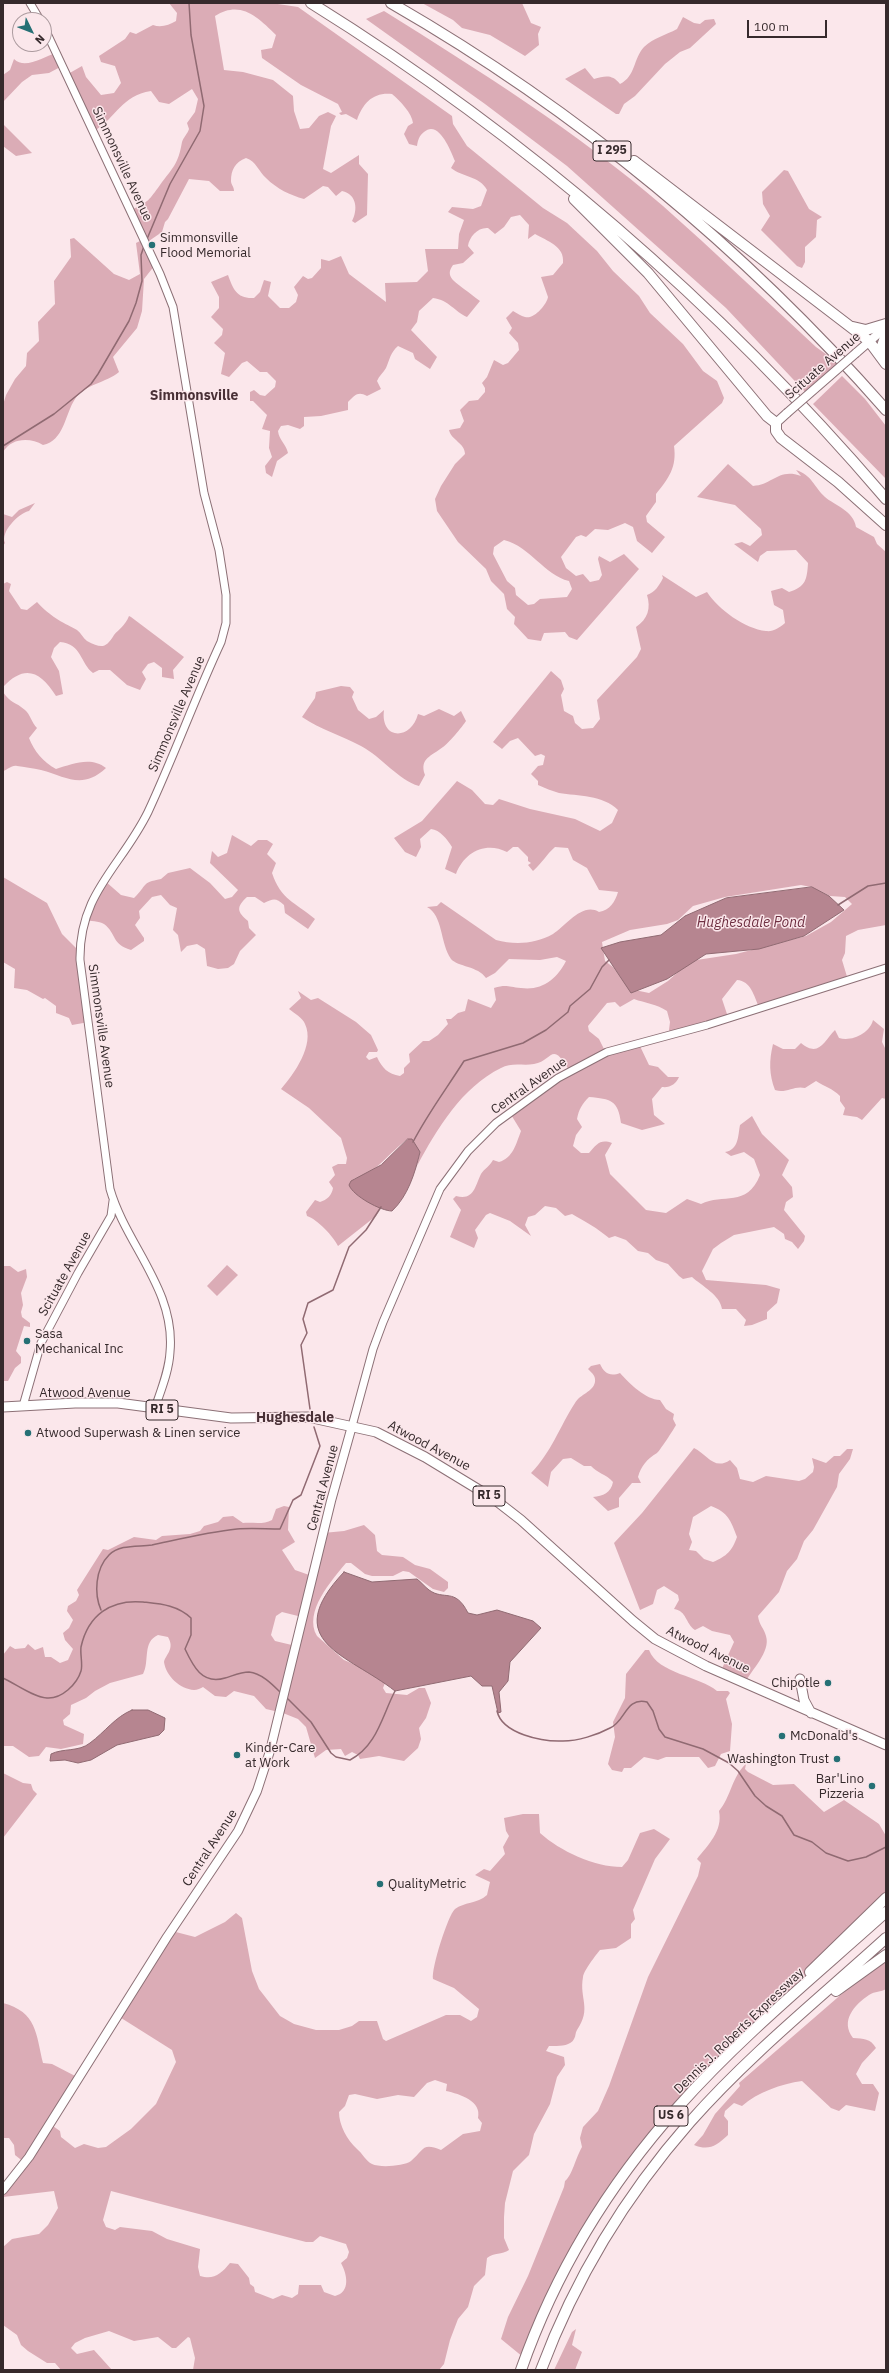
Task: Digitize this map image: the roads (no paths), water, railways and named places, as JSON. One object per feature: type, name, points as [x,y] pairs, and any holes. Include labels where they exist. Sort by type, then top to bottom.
[{"type":"highway","points":[[311,3],[438,87],[547,170],[637,245],[723,325],[806,408],[886,499]]},
{"type":"highway","name":"I 295","points":[[391,3],[482,60],[562,114],[649,181],[741,261],[820,338],[886,410]]},
{"type":"highway","points":[[562,114],[591,130],[631,159],[848,324],[869,341],[886,364]]},
{"type":"highway","points":[[547,170],[648,273],[767,416],[776,423],[776,431],[781,438],[838,482],[886,526]]},
{"type":"highway","points":[[848,324],[866,330],[886,326]]},
{"type":"highway","points":[[886,334],[882,349],[886,364]]},
{"type":"highway","points":[[770,2018],[807,1975],[886,1898]]},
{"type":"highway","name":"Dennis J. Roberts Expressway","points":[[521,2370],[541,2320],[567,2267],[596,2216],[621,2178],[653,2136],[692,2092],[886,1912]]},
{"type":"highway","name":"US 6","points":[[541,2370],[580,2283],[608,2232],[637,2188],[665,2152],[703,2108],[781,2033],[886,1938]]},
{"type":"highway","points":[[781,2033],[886,1954]]},
{"type":"main road","name":"Scituate Avenue","points":[[776,423],[886,326]]},
{"type":"main road","name":"Atwood Avenue","points":[[3,1407],[110,1403],[231,1418],[308,1417],[376,1432],[402,1444],[483,1492],[521,1520],[655,1639],[692,1660],[886,1745]]},
{"type":"main road","name":"Central Avenue","points":[[3,2190],[29,2157],[163,1943],[221,1858],[246,1816],[261,1783],[270,1751],[331,1501],[352,1426]]},
{"type":"main road","points":[[800,1679],[804,1700],[812,1712]]},
{"type":"street","points":[[30,3],[35,12]]},
{"type":"street","name":"Simmonsville Avenue","points":[[52,44],[170,298],[204,493],[219,550],[227,606],[226,628],[221,642],[148,812],[96,894],[86,913],[82,929],[80,960],[106,1166],[113,1199],[157,1286],[167,1312],[171,1332],[170,1357],[156,1408]]},
{"type":"street","name":"Central Avenue","points":[[352,1426],[373,1349],[383,1322],[440,1189],[468,1151],[496,1123],[558,1078],[607,1052],[707,1025],[886,968]]},
{"type":"street","name":"Scituate Avenue","points":[[23,1406],[41,1343],[78,1273],[111,1216],[113,1199]]},
{"type":"water","name":"Hughesdale Pond","points":[[812,887],[829,896],[844,910],[804,936],[759,949],[706,954],[667,979],[631,993],[601,948],[620,942],[661,935],[685,916],[726,898]]},
{"type":"water","points":[[408,1139],[412,1139],[420,1152],[416,1168],[407,1191],[398,1205],[392,1211],[387,1210],[375,1206],[356,1194],[349,1185],[351,1181],[381,1165]]},
{"type":"water","points":[[344,1572],[372,1582],[417,1579],[434,1593],[454,1597],[459,1600],[468,1613],[477,1615],[497,1610],[533,1621],[541,1628],[510,1662],[508,1681],[499,1692],[501,1712],[498,1713],[492,1686],[482,1686],[471,1676],[395,1691],[341,1656],[327,1644],[319,1631],[318,1615],[325,1596]]},
{"type":"water","points":[[132,1710],[148,1710],[165,1718],[164,1730],[159,1735],[117,1745],[91,1760],[78,1763],[65,1760],[50,1761],[51,1754],[86,1746],[120,1717]]},
{"type":"waterway","points":[[147,239],[170,184],[200,131],[204,106],[191,35],[189,3]]},
{"type":"waterway","points":[[3,446],[54,414],[91,384],[129,321],[136,303],[142,281],[141,255],[144,246]]},
{"type":"waterway","points":[[838,905],[868,886],[886,883]]},
{"type":"waterway","points":[[413,1142],[431,1111],[464,1061],[523,1043],[546,1030],[568,1012],[570,1006],[590,989],[602,967],[609,960]]},
{"type":"waterway","points":[[310,1409],[301,1345],[307,1333],[303,1319],[308,1303],[333,1290],[349,1247],[366,1230],[381,1207]]},
{"type":"waterway","points":[[101,1610],[97,1597],[98,1574],[104,1561],[113,1551],[129,1547],[152,1545],[226,1530],[280,1529],[293,1500],[301,1495],[320,1446],[314,1427]]},
{"type":"waterway","points":[[3,1678],[30,1693],[42,1697],[53,1698],[58,1696],[68,1690],[79,1676],[82,1668],[81,1647],[84,1636],[95,1618],[111,1606],[121,1603],[143,1602],[174,1608],[180,1610],[191,1618],[191,1635],[185,1649],[191,1662],[204,1676],[210,1679],[217,1679],[249,1672],[258,1674],[266,1679],[280,1692]]},
{"type":"waterway","points":[[288,1699],[311,1722],[331,1753],[336,1757],[350,1760],[367,1747],[373,1739],[395,1691]]},
{"type":"waterway","points":[[497,1711],[500,1719],[507,1726],[524,1735],[545,1740],[569,1741],[605,1731],[615,1725],[626,1710],[634,1703],[640,1701],[647,1702],[653,1711],[659,1729],[665,1737],[703,1749],[729,1763],[738,1771],[755,1796],[766,1806],[782,1816],[794,1835],[812,1842],[826,1853],[848,1861],[866,1857],[886,1847]]},
{"type":"place","name":"Simmonsville Flood Memorial","points":[[152,245]]},
{"type":"place","name":"Sasa Mechanical Inc","points":[[27,1341]]},
{"type":"place","name":"Atwood Superwash & Linen service","points":[[28,1433]]},
{"type":"place","name":"Chipotle","points":[[828,1683]]},
{"type":"place","name":"McDonald's","points":[[782,1736]]},
{"type":"place","name":"Kinder-Care at Work","points":[[237,1755]]},
{"type":"place","name":"Washington Trust","points":[[837,1759]]},
{"type":"place","name":"Bar'Lino Pizzeria","points":[[872,1786]]},
{"type":"place","name":"QualityMetric","points":[[380,1884]]},
{"type":"district","name":"Simmonsville","points":[[194,396]]},
{"type":"district","name":"Hughesdale","points":[[295,1418]]}]
